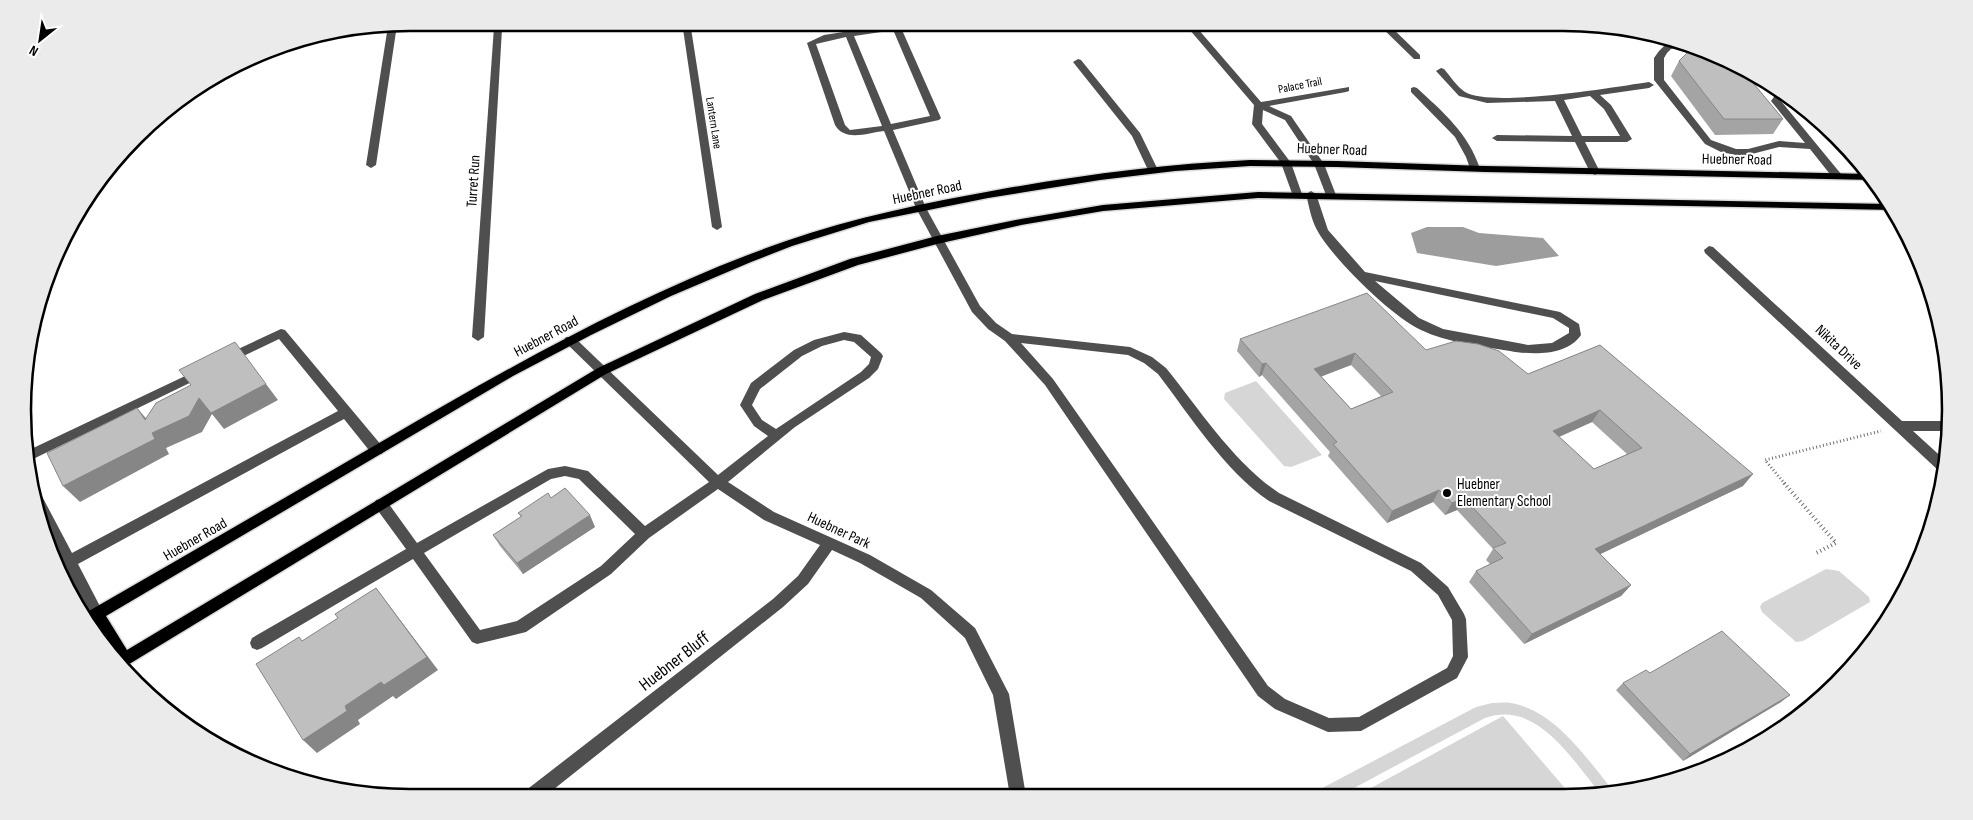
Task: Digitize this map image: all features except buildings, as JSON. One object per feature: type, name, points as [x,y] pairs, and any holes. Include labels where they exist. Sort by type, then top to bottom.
[{"type":"main road","name":"Huebner Road","points":[[93,616],[570,340],[734,263],[832,229],[921,208],[1074,180],[1200,166],[1286,163],[1595,172],[1861,177]]},
{"type":"main road","points":[[124,659],[602,371],[759,297],[854,262],[937,240],[1021,222],[1103,208],[1258,194],[1882,207]]},
{"type":"street","name":"Turret Run","points":[[478,337],[498,31]]},
{"type":"street","name":"Lantern Lane","points":[[687,31],[717,227]]},
{"type":"street","points":[[868,31],[813,40],[811,43],[842,130],[848,133],[888,128],[936,118],[898,31]]},
{"type":"street","points":[[1195,31],[1259,105],[1288,118],[1318,164],[1331,195]]},
{"type":"street","points":[[1390,31],[1417,57]]},
{"type":"street","points":[[371,165],[393,32]]},
{"type":"street","points":[[849,34],[921,208],[976,308],[992,326],[1009,338],[1049,382],[1264,691],[1280,704],[1328,725],[1361,724],[1452,673],[1461,657],[1459,619],[1443,591],[1416,567],[1274,497],[1255,484],[1240,469],[1162,371],[1148,360],[1130,351],[1009,338]]},
{"type":"street","points":[[1670,47],[1663,50],[1659,58],[1659,80],[1708,142],[1725,150],[1736,152],[1748,152],[1779,144],[1812,146]]},
{"type":"street","points":[[1078,62],[1137,135],[1153,170]]},
{"type":"street","points":[[1441,71],[1462,94],[1487,100],[1558,98],[1649,85]]},
{"type":"street","name":"Palace Trail","points":[[1259,105],[1346,89]]},
{"type":"street","points":[[1414,90],[1464,141],[1472,154],[1475,169]]},
{"type":"street","points":[[1497,138],[1627,139],[1608,107],[1593,94]]},
{"type":"street","points":[[1558,98],[1595,172]]},
{"type":"street","points":[[1778,98],[1776,101],[1837,176]]},
{"type":"street","points":[[1259,105],[1257,124],[1286,163],[1296,194]]},
{"type":"street","points":[[1311,194],[1315,213],[1323,231],[1332,244],[1363,275],[1401,312],[1425,327],[1456,336],[1532,351],[1549,350],[1563,344],[1575,335],[1575,327],[1556,315],[1363,275]]},
{"type":"street","name":"Nikita Drive","points":[[1710,250],[1938,462]]},
{"type":"street","points":[[34,454],[280,333],[377,450]]},
{"type":"street","points":[[381,504],[477,637],[521,627],[606,570],[644,534],[719,482],[776,435],[864,375],[874,366],[877,356],[857,338],[844,336],[818,343],[798,353],[755,386],[746,405],[758,423],[776,435]]},
{"type":"street","name":"Huebner Park","points":[[570,340],[719,482],[739,497],[769,516],[865,559],[926,594],[970,634],[1001,694],[1017,789]]},
{"type":"street","points":[[70,561],[346,412]]},
{"type":"street","points":[[1901,426],[1941,426]]},
{"type":"street","points":[[257,644],[548,474],[565,471],[583,475],[644,534]]},
{"type":"street","points":[[47,519],[70,561],[88,608]]},
{"type":"street","name":"Huebner Bluff","points":[[541,789],[778,603],[803,580],[829,543]]},
{"type":"path","points":[[1814,554],[1836,543],[1765,460],[1901,426]]},
{"type":"shaded area","points":[[1427,227],[1463,227],[1479,233],[1543,238],[1559,256],[1496,266],[1417,253],[1411,233]]},
{"type":"shaded area","points":[[1256,381],[1322,455],[1291,467],[1284,466],[1224,399],[1225,393]]},
{"type":"shaded area","points":[[1826,569],[1839,571],[1869,597],[1870,602],[1803,641],[1796,642],[1762,612],[1760,607],[1762,603]]},
{"type":"shaded area","points":[[1492,703],[1511,703],[1528,708],[1543,716],[1570,739],[1610,786],[1596,787],[1552,736],[1537,725],[1521,717],[1504,714],[1485,718],[1352,789],[1320,789],[1476,707]]},
{"type":"shaded area","points":[[1503,716],[1566,789],[1563,789],[1369,789]]},
{"type":"place","name":"Huebner Elementary School","points":[[1447,493]]}]
